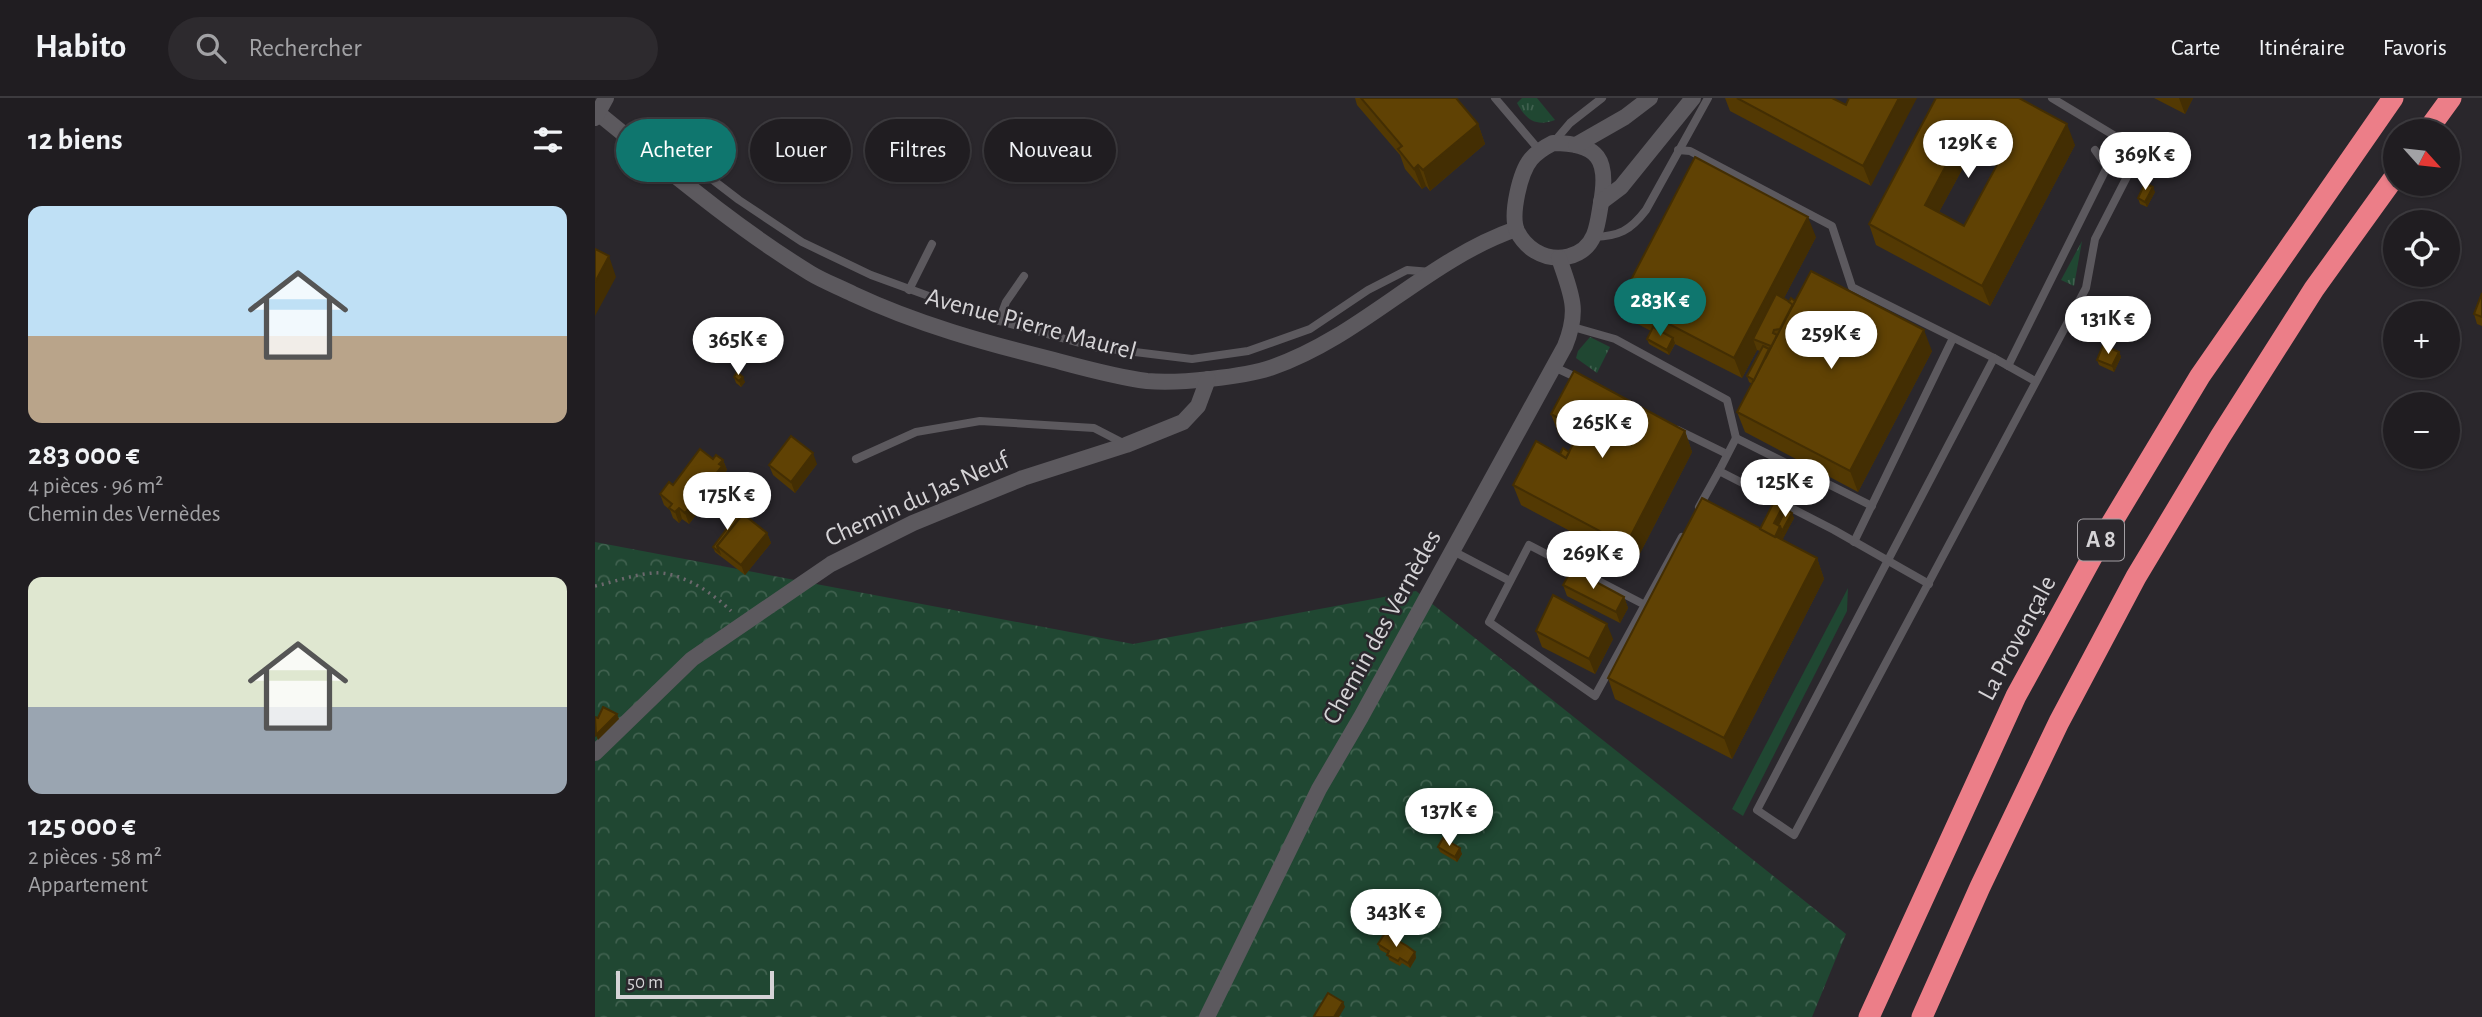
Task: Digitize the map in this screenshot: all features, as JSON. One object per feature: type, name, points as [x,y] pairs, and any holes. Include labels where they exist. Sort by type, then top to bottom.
[{"type":"highway","name":"La Provençale","points":[[1869,1017],[2016,696],[2102,539],[2200,376],[2393,98]]},
{"type":"highway","points":[[2436,119],[2451,98]]},
{"type":"highway","name":"A 8","points":[[1922,1017],[1980,887],[2059,722],[2136,577],[2220,437],[2314,289],[2383,193]]},
{"type":"street","name":"Avenue Pierre Maurel","points":[[606,98],[597,116],[616,129]]},
{"type":"street","points":[[1576,145],[1590,151],[1603,166],[1605,181],[1594,237],[1574,256],[1559,258],[1542,255],[1525,244],[1516,229],[1520,183],[1531,159],[1546,147],[1576,145],[1625,117],[1650,98]]},
{"type":"street","points":[[1601,202],[1621,187],[1693,98]]},
{"type":"street","name":"Avenue Pierre Maurel","points":[[684,182],[737,224],[801,268],[889,311],[984,343],[1147,381],[1208,379],[1271,368],[1322,345],[1371,316],[1480,243],[1516,229]]},
{"type":"street","points":[[1559,258],[1574,310],[1573,327]]},
{"type":"street","name":"Chemin des Vernèdes","points":[[1207,1017],[1319,789],[1453,551],[1554,367],[1573,327]]},
{"type":"street","name":"Chemin du Jas Neuf","points":[[595,753],[692,659],[831,564],[913,523],[1023,478],[1183,422],[1198,406],[1208,379]]},
{"type":"lane","points":[[1495,98],[1546,147],[1570,123],[1602,98]]},
{"type":"lane","points":[[1594,237],[1611,237],[1635,224],[1646,210],[1708,98]]},
{"type":"lane","points":[[1994,358],[1758,810],[1794,835],[2086,288],[2095,239],[2131,169],[2125,142],[2052,98]]},
{"type":"lane","points":[[1678,150],[1690,151],[1832,226],[1852,287],[2035,381]]},
{"type":"lane","points":[[2008,366],[2107,167],[2095,150]]},
{"type":"lane","points":[[716,182],[802,242],[871,275],[999,321],[1094,347],[1192,359],[1248,351],[1310,329],[1369,290],[1407,270],[1434,272]]},
{"type":"lane","points":[[909,290],[932,244]]},
{"type":"lane","points":[[999,321],[1006,302],[1024,276]]},
{"type":"lane","points":[[1573,327],[1615,339],[1727,400],[1736,438],[1692,520]]},
{"type":"lane","points":[[1854,542],[1953,338]]},
{"type":"lane","points":[[1554,367],[1591,384]]},
{"type":"lane","points":[[856,460],[916,432],[980,421],[1094,428],[1126,444]]},
{"type":"lane","points":[[1674,428],[1727,454]]},
{"type":"lane","points":[[1736,438],[1872,506]]},
{"type":"lane","points":[[1719,471],[1930,583]]},
{"type":"lane","points":[[1645,605],[1529,545],[1489,622],[1595,696],[1645,605],[1685,532]]},
{"type":"lane","points":[[1453,551],[1510,581]]},
{"type":"path","points":[[595,586],[655,572],[689,581],[717,597],[742,623]]},
{"type":"green space","points":[[1522,98],[1537,98],[1555,120],[1542,123],[1528,118],[1517,103]]},
{"type":"green space","points":[[2082,241],[2074,286],[2061,280]]},
{"type":"green space","points":[[1590,337],[1610,347],[1597,373],[1576,358],[1578,351]]},
{"type":"green space","points":[[595,542],[1133,644],[1416,591],[1846,934],[1812,1017],[595,1017]]},
{"type":"green space","points":[[1848,588],[1847,611],[1743,816],[1732,809]]},
{"type":"building","points":[[1361,98],[1456,98],[1478,124],[1423,170],[1418,165],[1414,169],[1398,149],[1402,146]]},
{"type":"building","points":[[1737,98],[1832,98],[1846,105],[1849,98],[1899,98],[1863,166]]},
{"type":"building","points":[[1936,98],[2019,98],[2067,124],[1982,286],[1869,224]],"holes":[[[1969,122],[2009,143],[1964,226],[1925,205]]]},
{"type":"building","points":[[1695,157],[1808,217],[1734,358],[1621,299]]},
{"type":"building","points":[[2145,183],[2153,187],[2145,202],[2138,198]]},
{"type":"building","points":[[595,249],[609,256],[595,282]]},
{"type":"building","points":[[1811,271],[1924,330],[1850,471],[1737,412]]},
{"type":"building","points":[[2482,293],[2482,317],[2474,314]]},
{"type":"building","points":[[1776,294],[1793,304],[1780,329],[1774,330],[1773,333],[1777,335],[1765,359],[1771,346],[1753,339]]},
{"type":"building","points":[[1653,327],[1673,338],[1667,350],[1647,339]]},
{"type":"building","points":[[2103,345],[2119,352],[2112,366],[2097,360]]},
{"type":"building","points":[[1763,346],[1769,349],[1754,380],[1747,376]]},
{"type":"building","points":[[1574,371],[1685,431],[1626,545],[1513,485],[1536,441],[1566,458],[1580,430],[1551,414]]},
{"type":"building","points":[[737,372],[743,377],[739,381],[734,377]]},
{"type":"building","points":[[791,436],[813,453],[791,482],[769,465]]},
{"type":"building","points":[[1563,448],[1569,452],[1566,458],[1560,454]]},
{"type":"building","points":[[700,449],[713,459],[716,455],[723,460],[719,464],[722,466],[685,513],[679,508],[675,512],[669,508],[672,504],[660,494],[669,482],[673,485]]},
{"type":"building","points":[[1702,498],[1817,558],[1724,738],[1608,678]]},
{"type":"building","points":[[1775,500],[1784,504],[1774,523],[1780,526],[1775,537],[1760,529]]},
{"type":"building","points":[[1786,509],[1792,513],[1782,531],[1778,525]]},
{"type":"building","points":[[738,514],[741,516],[717,546],[719,552],[713,547]]},
{"type":"building","points":[[743,514],[767,533],[741,565],[717,546]]},
{"type":"building","points":[[1572,569],[1624,597],[1616,612],[1563,585]]},
{"type":"building","points":[[1553,595],[1607,624],[1589,659],[1536,631]]},
{"type":"building","points":[[603,707],[617,714],[596,735],[595,717],[598,718]]},
{"type":"building","points":[[1443,838],[1460,848],[1455,857],[1438,847]]},
{"type":"building","points":[[1385,933],[1415,952],[1408,963],[1387,955],[1389,951],[1378,944]]},
{"type":"building","points":[[1328,993],[1343,1002],[1334,1017],[1314,1016]]}]
